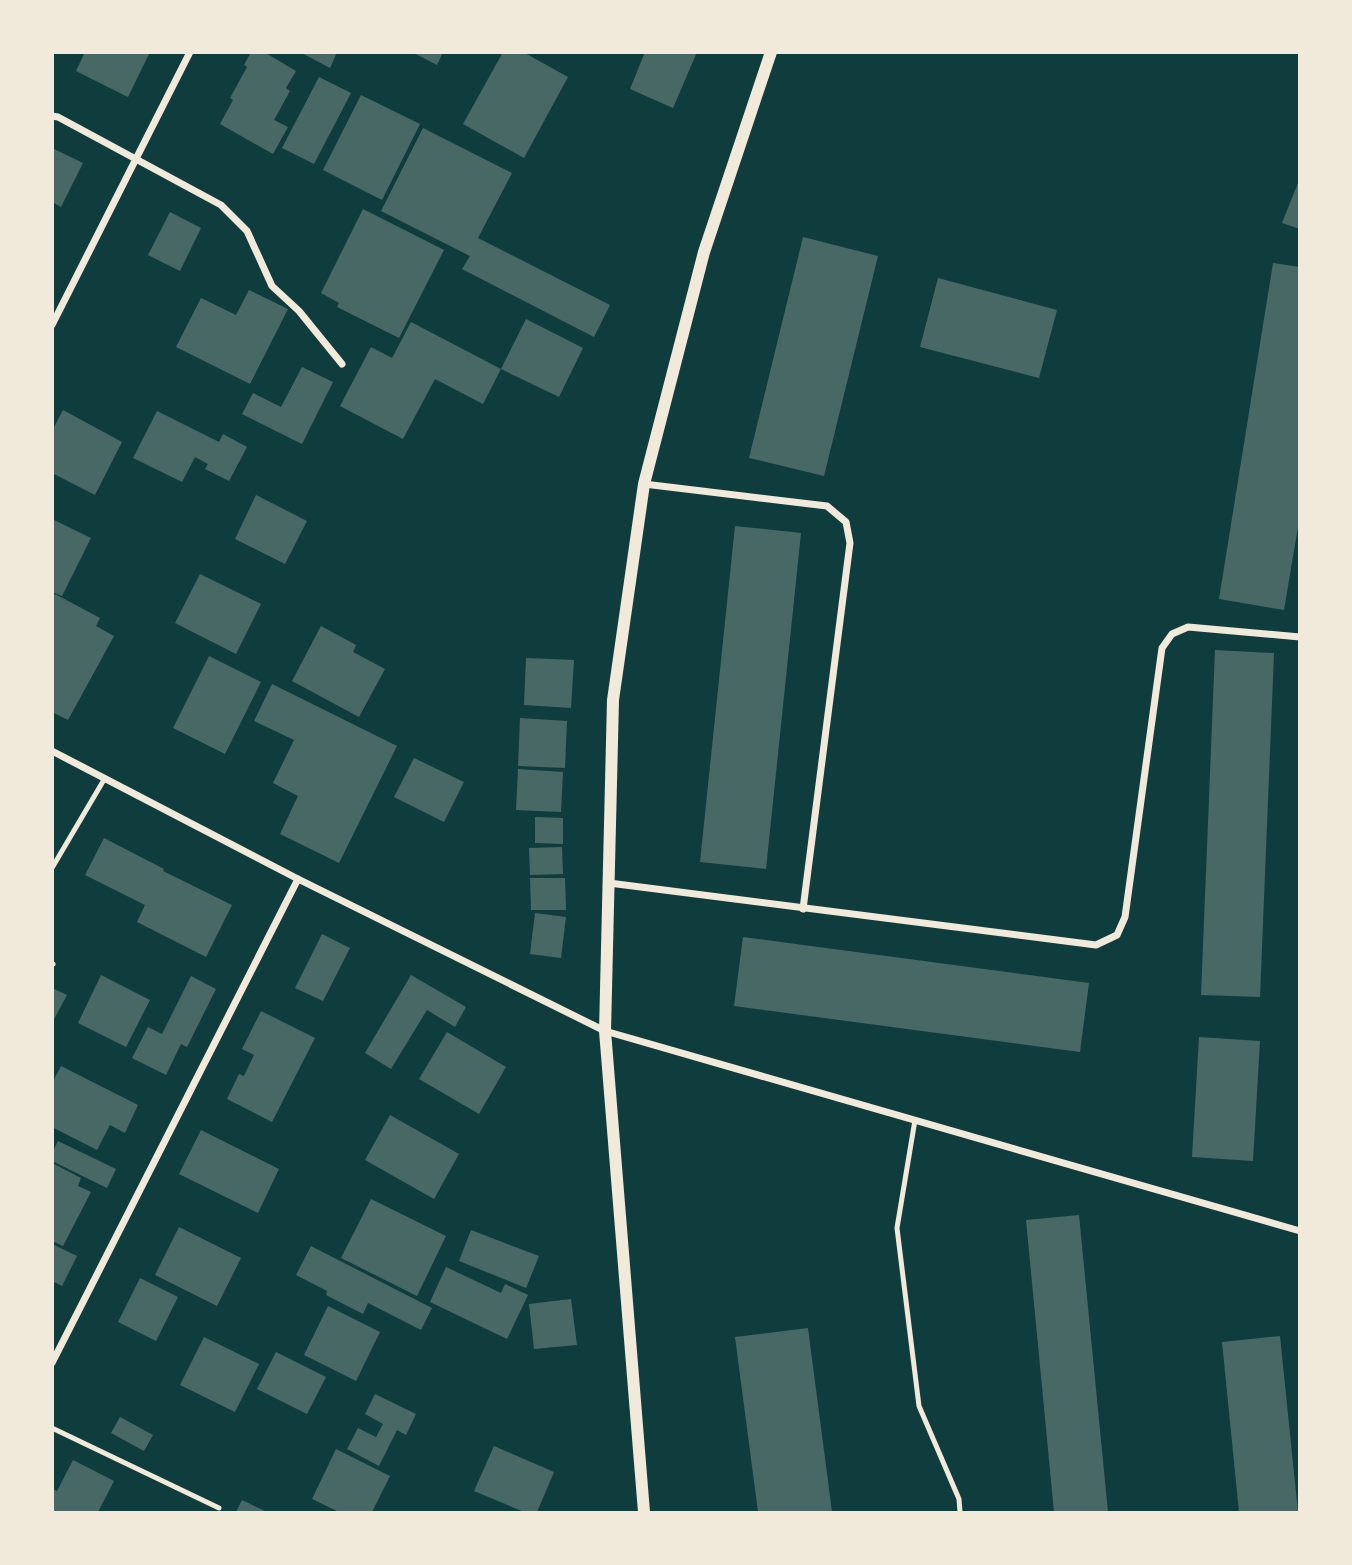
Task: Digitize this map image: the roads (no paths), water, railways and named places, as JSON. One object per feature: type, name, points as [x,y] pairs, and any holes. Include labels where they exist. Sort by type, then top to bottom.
[{"type":"street","points":[[52,325],[190,52]]},
{"type":"street","points":[[644,1513],[605,1031],[613,700],[644,484],[704,252],[771,52]]},
{"type":"street","points":[[52,116],[221,205],[247,232],[272,286],[299,311],[342,364]]},
{"type":"street","points":[[644,484],[827,506],[846,522],[850,543],[803,909]]},
{"type":"street","points":[[608,883],[1096,945],[1117,935],[1125,916],[1162,648],[1172,634],[1188,627],[1300,637]]},
{"type":"street","points":[[52,751],[298,879],[605,1031],[1300,1231]]},
{"type":"street","points":[[52,1363],[298,879]]},
{"type":"lane","points":[[52,868],[105,778]]},
{"type":"lane","points":[[915,1120],[897,1228],[919,1406],[960,1499],[960,1513]]},
{"type":"lane","points":[[52,1427],[219,1508]]}]
